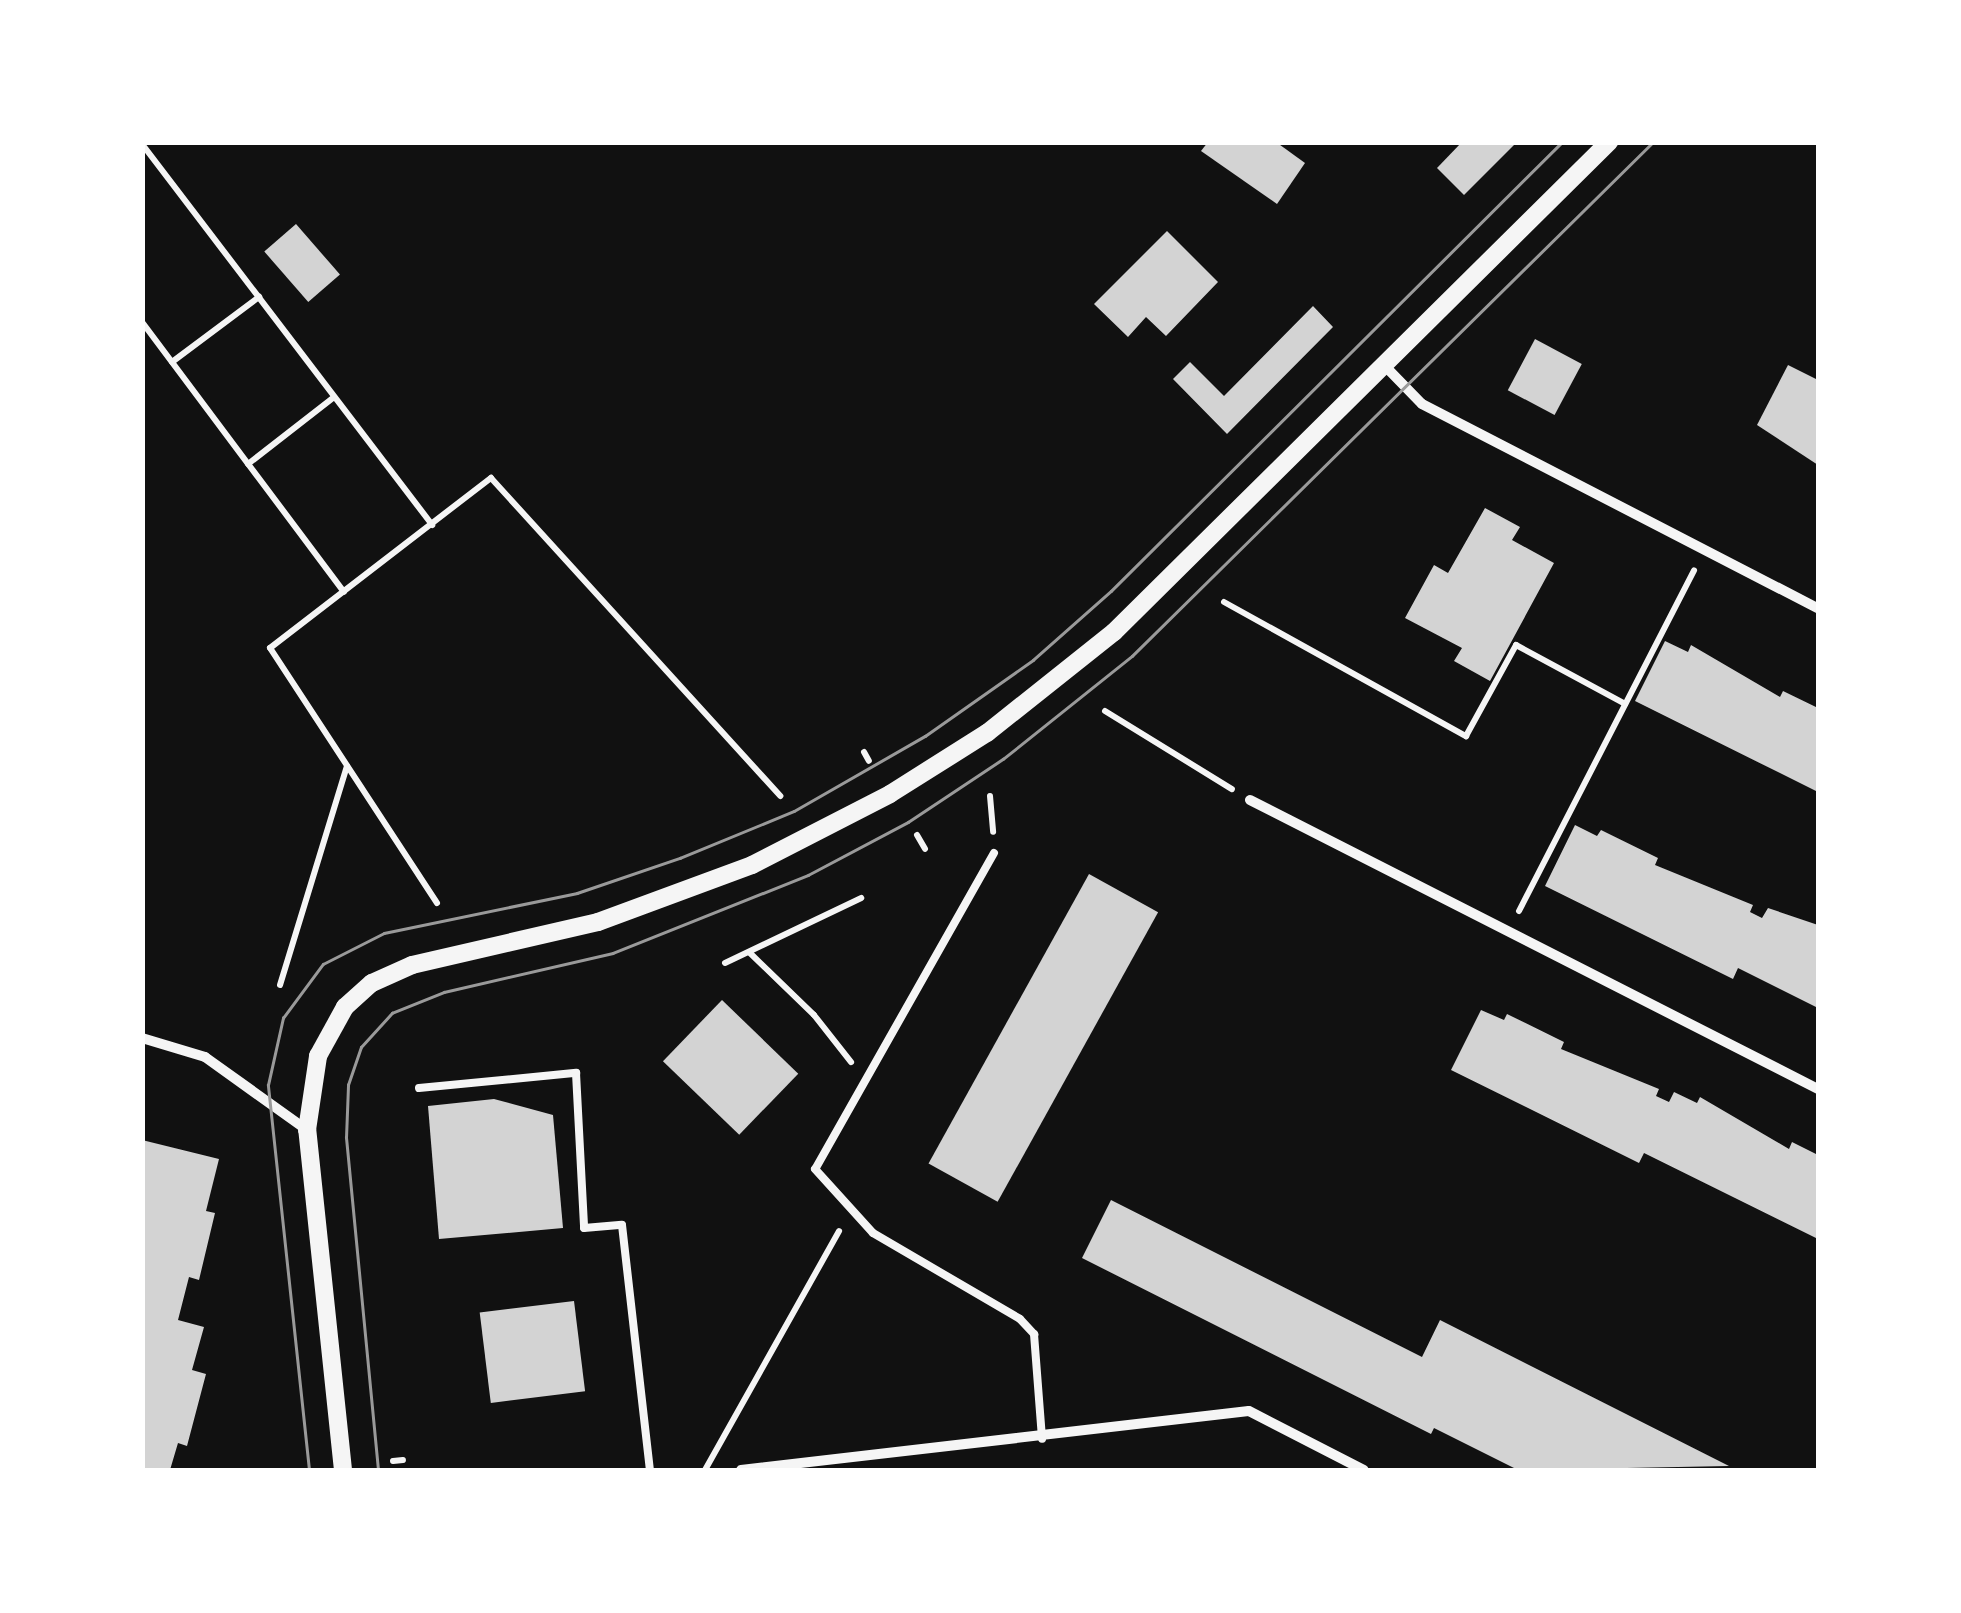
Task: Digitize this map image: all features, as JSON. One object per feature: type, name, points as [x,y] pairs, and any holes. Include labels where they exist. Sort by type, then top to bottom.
[{"type":"street","points":[[343,1470],[307,1130],[310,1087],[328,1032],[372,983],[412,965],[598,922],[686,892],[890,794],[987,734],[1114,632],[1609,142]]},
{"type":"street","points":[[1384,365],[1422,404],[1818,608]]},
{"type":"street","points":[[1250,800],[1818,1089]]},
{"type":"street","points":[[142,1038],[206,1056],[307,1130]]},
{"type":"street","points":[[741,1470],[1248,1412],[1364,1470]]},
{"type":"lane","points":[[994,854],[815,1169],[849,1212],[1034,1334],[1042,1438]]},
{"type":"lane","points":[[419,1088],[576,1072],[584,1228],[622,1225],[650,1470]]},
{"type":"path","points":[[142,144],[432,525]]},
{"type":"path","points":[[172,362],[258,297]]},
{"type":"path","points":[[144,327],[344,592]]},
{"type":"path","points":[[248,464],[335,397]]},
{"type":"path","points":[[437,903],[270,648],[491,478],[780,796]]},
{"type":"path","points":[[1507,934],[1704,549]]},
{"type":"path","points":[[1224,602],[1466,736],[1516,646],[1625,704]]},
{"type":"path","points":[[1105,710],[1250,800]]},
{"type":"path","points":[[864,752],[869,761]]},
{"type":"path","points":[[280,985],[347,766]]},
{"type":"path","points":[[990,796],[994,854]]},
{"type":"path","points":[[917,836],[925,849]]},
{"type":"path","points":[[725,963],[860,898]]},
{"type":"path","points":[[750,953],[814,1014],[865,1081]]},
{"type":"path","points":[[705,1470],[849,1212]]},
{"type":"path","points":[[393,1461],[403,1460]]},
{"type":"building","points":[[1208,142],[1276,142],[1305,163],[1277,204],[1201,151]]},
{"type":"building","points":[[1462,142],[1517,142],[1464,195],[1437,168]]},
{"type":"building","points":[[296,224],[340,275],[308,302],[264,252]]},
{"type":"building","points":[[1167,231],[1218,282],[1166,336],[1146,317],[1128,337],[1094,304]]},
{"type":"building","points":[[1313,306],[1333,327],[1227,434],[1173,379],[1190,362],[1224,396]]},
{"type":"building","points":[[1535,339],[1582,364],[1555,415],[1508,390]]},
{"type":"building","points":[[1788,365],[1818,380],[1818,465],[1757,425]]},
{"type":"building","points":[[1485,508],[1520,527],[1512,540],[1554,563],[1490,681],[1454,661],[1462,648],[1405,618],[1434,565],[1448,573]]},
{"type":"building","points":[[1665,641],[1688,652],[1691,645],[1780,697],[1783,691],[1818,708],[1818,792],[1635,701]]},
{"type":"building","points":[[1575,825],[1597,836],[1601,830],[1658,858],[1655,865],[1753,905],[1750,912],[1762,918],[1768,908],[1818,925],[1818,1008],[1738,968],[1733,979],[1545,886]]},
{"type":"building","points":[[1089,874],[1158,912],[998,1202],[929,1163]]},
{"type":"building","points":[[722,1000],[798,1074],[739,1135],[663,1061]]},
{"type":"building","points":[[1481,1010],[1504,1020],[1507,1014],[1564,1042],[1561,1049],[1659,1089],[1656,1096],[1669,1102],[1674,1092],[1697,1103],[1700,1097],[1789,1149],[1792,1142],[1818,1155],[1818,1239],[1644,1153],[1639,1163],[1451,1070]]},
{"type":"building","points":[[494,1099],[553,1115],[563,1228],[439,1239],[428,1106]]},
{"type":"building","points":[[142,1140],[219,1159],[206,1211],[215,1213],[199,1280],[189,1277],[178,1320],[204,1327],[192,1370],[206,1374],[187,1446],[178,1443],[170,1470],[142,1470]]},
{"type":"building","points":[[1111,1200],[1422,1357],[1440,1320],[1729,1466],[1518,1470],[1434,1428],[1431,1434],[1082,1258]]},
{"type":"building","points":[[574,1301],[585,1391],[491,1403],[480,1313]]},
{"type":"tram line","points":[[309,1470],[268,1085],[283,1018],[323,964],[384,933],[577,893],[680,858],[794,811],[925,736],[1033,660],[1111,591],[1562,142]]},
{"type":"tram line","points":[[378,1470],[346,1138],[348,1085],[361,1047],[392,1013],[444,992],[613,953],[808,875],[908,822],[1003,759],[1132,656],[1653,142]]}]
